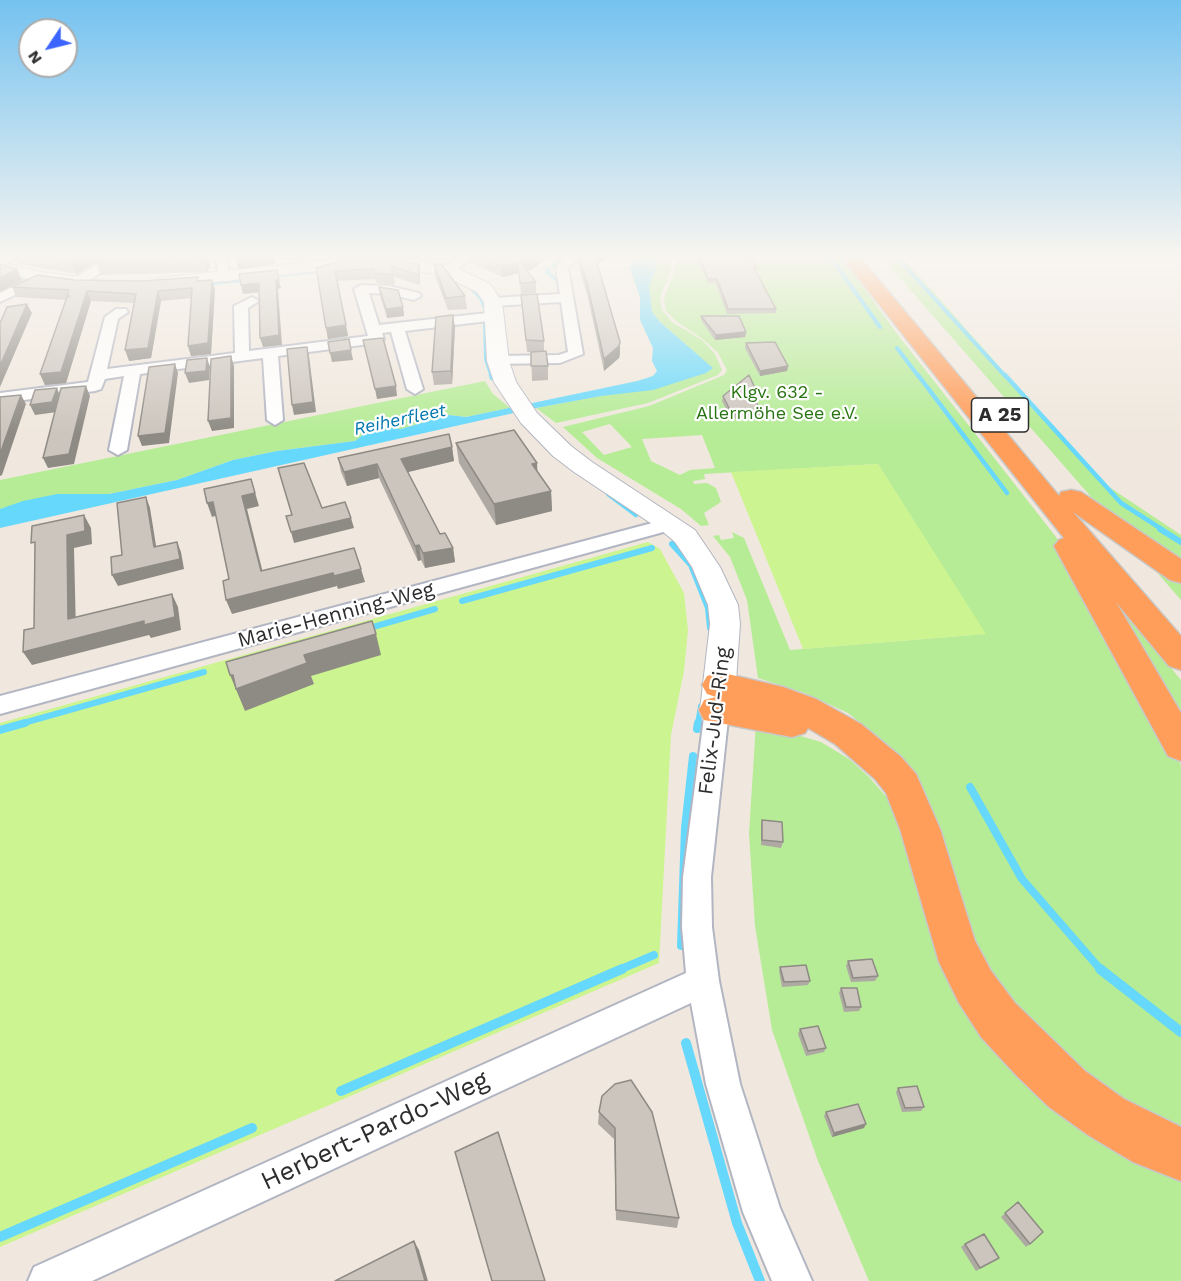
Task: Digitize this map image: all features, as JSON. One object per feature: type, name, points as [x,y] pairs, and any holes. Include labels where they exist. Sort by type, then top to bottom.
[{"type":"highway","name":"A 25","points":[[900,315],[1059,500],[1181,622]]},
{"type":"highway","name":"A 25","points":[[914,315],[1181,658]]},
{"type":"highway","points":[[1059,500],[1181,573]]},
{"type":"highway","points":[[1059,500],[1079,567],[1181,746]]},
{"type":"highway","points":[[718,697],[808,728],[849,747],[902,786],[921,829],[955,947],[975,987],[998,1020],[1034,1059],[1067,1089],[1106,1117],[1152,1143],[1181,1154]]},
{"type":"street","points":[[97,380],[112,317],[116,315]]},
{"type":"street","points":[[241,315],[242,356]]},
{"type":"street","points":[[369,315],[375,335]]},
{"type":"street","points":[[0,398],[97,380],[398,332],[471,315]]},
{"type":"street","name":"Felix-Jud-Ring","points":[[495,315],[498,362],[505,382],[522,409],[562,451],[671,524],[697,551],[723,605],[725,638],[697,877],[697,927],[703,981],[723,1084],[762,1212],[792,1281]]},
{"type":"street","points":[[498,362],[560,359],[576,354],[570,315]]},
{"type":"street","points":[[398,332],[415,389]]},
{"type":"street","points":[[270,353],[275,420]]},
{"type":"street","points":[[118,450],[131,376]]},
{"type":"street","name":"Marie-Henning-Weg","points":[[0,705],[671,524]]},
{"type":"street","name":"Herbert-Pardo-Weg","points":[[48,1281],[703,981]]},
{"type":"green space","points":[[654,315],[666,315],[672,322],[702,340],[715,354],[722,370],[718,375],[648,403],[556,423],[536,408],[683,380],[712,368]]},
{"type":"green space","name":"Klgv. 632 - Allermöhe See e.V.","points":[[670,315],[883,315],[1056,537],[1181,765],[1181,1128],[1095,1086],[994,982],[976,946],[925,792],[901,760],[880,738],[848,713],[805,693],[758,678],[747,600],[730,557],[713,536],[719,535],[721,540],[734,538],[732,532],[744,538],[790,650],[985,634],[878,464],[704,474],[705,479],[693,481],[694,484],[707,483],[716,488],[721,502],[704,513],[709,525],[701,526],[681,509],[597,458],[563,427],[649,406],[724,375],[727,370],[718,353],[704,340]],"holes":[[[610,424],[632,447],[604,455],[582,432]],[[702,435],[715,468],[690,470],[680,475],[651,461],[642,439]]]},
{"type":"green space","points":[[932,315],[954,315],[1100,481],[1181,535],[1181,600]]},
{"type":"green space","points":[[485,381],[493,394],[510,408],[466,417],[449,415],[401,429],[382,427],[369,430],[355,441],[277,451],[233,460],[177,480],[109,494],[57,494],[0,509],[0,480]]},
{"type":"green space","points":[[878,464],[986,634],[803,649],[731,472]]},
{"type":"green space","points":[[648,542],[660,549],[684,593],[688,630],[684,671],[671,735],[659,963],[0,1247],[0,723]]},
{"type":"green space","points":[[1102,584],[1181,680],[1181,726]]},
{"type":"green space","points":[[756,723],[821,742],[849,759],[869,777],[889,800],[902,830],[935,947],[1181,1174],[1181,1281],[869,1281],[818,1161],[772,1030],[755,926],[749,833]]},
{"type":"water","points":[[640,315],[654,315],[713,368],[706,373],[653,390],[601,396],[536,408],[0,528],[0,509],[23,501],[57,494],[109,494],[177,480],[233,460],[277,451],[355,441],[369,430],[382,427],[401,429],[449,415],[466,417],[653,376],[657,371],[652,361],[653,348],[640,320]]},
{"type":"building","points":[[4,315],[22,315],[0,366],[0,323]]},
{"type":"building","points":[[61,315],[79,315],[61,372],[40,374]]},
{"type":"building","points":[[132,315],[154,315],[148,348],[125,350]]},
{"type":"building","points":[[190,315],[210,315],[208,343],[188,346]]},
{"type":"building","points":[[260,315],[278,315],[279,335],[260,338]]},
{"type":"building","points":[[324,315],[344,315],[346,325],[326,328]]},
{"type":"building","points":[[453,315],[451,371],[432,372],[436,317]]},
{"type":"building","points":[[523,315],[540,315],[544,341],[526,340]]},
{"type":"building","points":[[594,315],[612,315],[620,342],[619,346],[604,359]]},
{"type":"building","points":[[701,316],[739,316],[746,332],[716,335]]},
{"type":"building","points":[[383,338],[396,386],[375,389],[363,340]]},
{"type":"building","points":[[349,339],[351,350],[330,353],[328,342]]},
{"type":"building","points":[[775,342],[788,366],[760,371],[746,343]]},
{"type":"building","points":[[307,347],[313,402],[292,405],[287,349]]},
{"type":"building","points":[[546,351],[548,366],[531,366],[531,352]]},
{"type":"building","points":[[231,356],[231,418],[208,421],[211,359]]},
{"type":"building","points":[[207,358],[206,371],[185,373],[187,360]]},
{"type":"building","points":[[175,364],[165,433],[138,436],[149,367]]},
{"type":"building","points":[[749,375],[759,397],[754,397],[761,412],[732,414],[723,396]]},
{"type":"building","points":[[86,386],[69,454],[43,458],[61,388]]},
{"type":"building","points":[[57,388],[52,402],[30,405],[35,390]]},
{"type":"building","points":[[21,395],[0,454],[0,397]]},
{"type":"building","points":[[514,430],[537,463],[532,464],[551,491],[494,504],[456,443]]},
{"type":"building","points":[[449,434],[452,447],[401,459],[440,534],[445,533],[453,548],[423,553],[419,545],[415,546],[377,464],[344,472],[338,458]]},
{"type":"building","points":[[304,463],[322,508],[345,502],[351,518],[291,532],[286,516],[292,515],[278,468]]},
{"type":"building","points":[[251,479],[255,493],[242,496],[261,571],[354,548],[361,569],[334,576],[333,573],[226,600],[223,581],[229,579],[213,502],[207,503],[204,489]]},
{"type":"building","points":[[146,497],[154,547],[177,542],[180,559],[112,575],[111,557],[122,555],[117,503]]},
{"type":"building","points":[[84,515],[85,531],[67,535],[68,619],[172,594],[175,617],[144,625],[144,621],[23,652],[24,630],[34,628],[35,542],[31,543],[32,526]]},
{"type":"building","points":[[372,621],[376,634],[304,655],[307,663],[236,689],[233,675],[230,675],[226,662]]},
{"type":"building","points":[[762,820],[782,822],[783,842],[762,840]]},
{"type":"building","points":[[872,959],[878,976],[853,978],[848,961]]},
{"type":"building","points":[[806,965],[810,981],[784,982],[780,967]]},
{"type":"building","points":[[841,988],[857,988],[861,1007],[846,1007]]},
{"type":"building","points":[[818,1026],[826,1048],[808,1051],[800,1029]]},
{"type":"building","points":[[631,1080],[652,1112],[679,1218],[616,1210],[615,1128],[599,1112],[602,1096],[615,1084]]},
{"type":"building","points":[[917,1086],[924,1107],[905,1108],[898,1088]]},
{"type":"building","points":[[858,1104],[866,1124],[834,1133],[826,1112]]},
{"type":"building","points":[[498,1132],[545,1281],[492,1281],[455,1152]]},
{"type":"building","points":[[1018,1202],[1043,1232],[1030,1244],[1005,1213]]},
{"type":"building","points":[[984,1234],[999,1258],[980,1268],[965,1244]]},
{"type":"building","points":[[414,1241],[425,1281],[335,1281]]},
{"type":"waterway","points":[[871,315],[880,327]]},
{"type":"waterway","points":[[949,315],[1006,377]]},
{"type":"waterway","points":[[485,323],[486,359],[492,377]]},
{"type":"waterway","points":[[897,348],[919,377]]},
{"type":"waterway","points":[[918,375],[1007,493]]},
{"type":"waterway","points":[[1005,375],[1121,503],[1163,530]]},
{"type":"waterway","points":[[608,494],[636,515]]},
{"type":"waterway","points":[[1160,529],[1181,542]]},
{"type":"waterway","points":[[672,544],[691,565],[708,608],[710,628]]},
{"type":"waterway","points":[[462,601],[652,548]]},
{"type":"waterway","points":[[373,627],[435,609]]},
{"type":"waterway","points":[[20,724],[204,672]]},
{"type":"waterway","points":[[698,724],[701,706]]},
{"type":"waterway","points":[[0,730],[25,723]]},
{"type":"waterway","points":[[697,729],[698,723]]},
{"type":"waterway","points":[[681,946],[685,828],[693,756]]},
{"type":"waterway","points":[[970,787],[1022,879],[1100,969]]},
{"type":"waterway","points":[[619,970],[654,955]]},
{"type":"waterway","points":[[341,1091],[622,969]]},
{"type":"waterway","points":[[1100,969],[1181,1032]]},
{"type":"waterway","points":[[686,1043],[737,1223],[760,1281]]},
{"type":"waterway","points":[[0,1237],[252,1128]]},
{"type":"water label","name":"Reiherfleet","points":[[400,420]]}]
